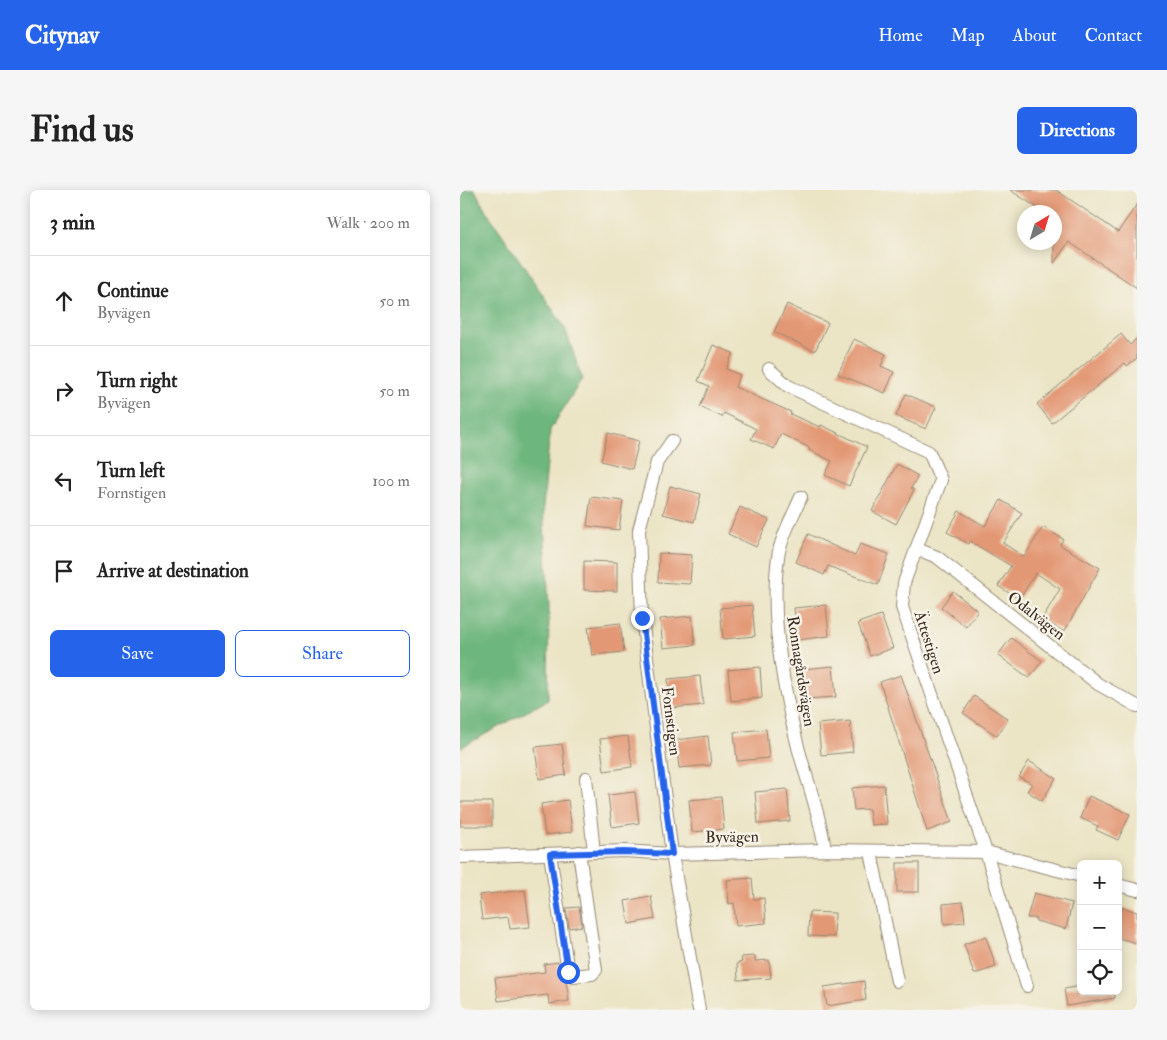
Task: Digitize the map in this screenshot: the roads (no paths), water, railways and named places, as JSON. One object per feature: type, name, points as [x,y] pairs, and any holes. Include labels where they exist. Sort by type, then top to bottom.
[{"type":"street","name":"Ättestigen","points":[[769,369],[788,386],[929,452],[941,480],[904,583],[902,608],[986,852],[1027,986]]},
{"type":"street","name":"Fornstigen","points":[[672,442],[657,462],[639,530],[642,618],[672,854],[699,1010]]},
{"type":"street","name":"Ronnagårdsvägen","points":[[801,497],[778,555],[775,597],[782,669],[791,715],[822,827],[825,850]]},
{"type":"street","name":"Odalvägen","points":[[917,549],[937,558],[1098,684],[1137,706]]},
{"type":"street","points":[[586,778],[594,852]]},
{"type":"street","name":"Byvägen","points":[[460,857],[579,852],[672,854],[825,850],[986,852],[1077,875]]},
{"type":"street","points":[[550,854],[568,972],[573,976],[592,974],[596,970],[579,852]]},
{"type":"street","points":[[871,852],[897,981]]},
{"type":"street","points":[[1122,886],[1137,890]]}]
